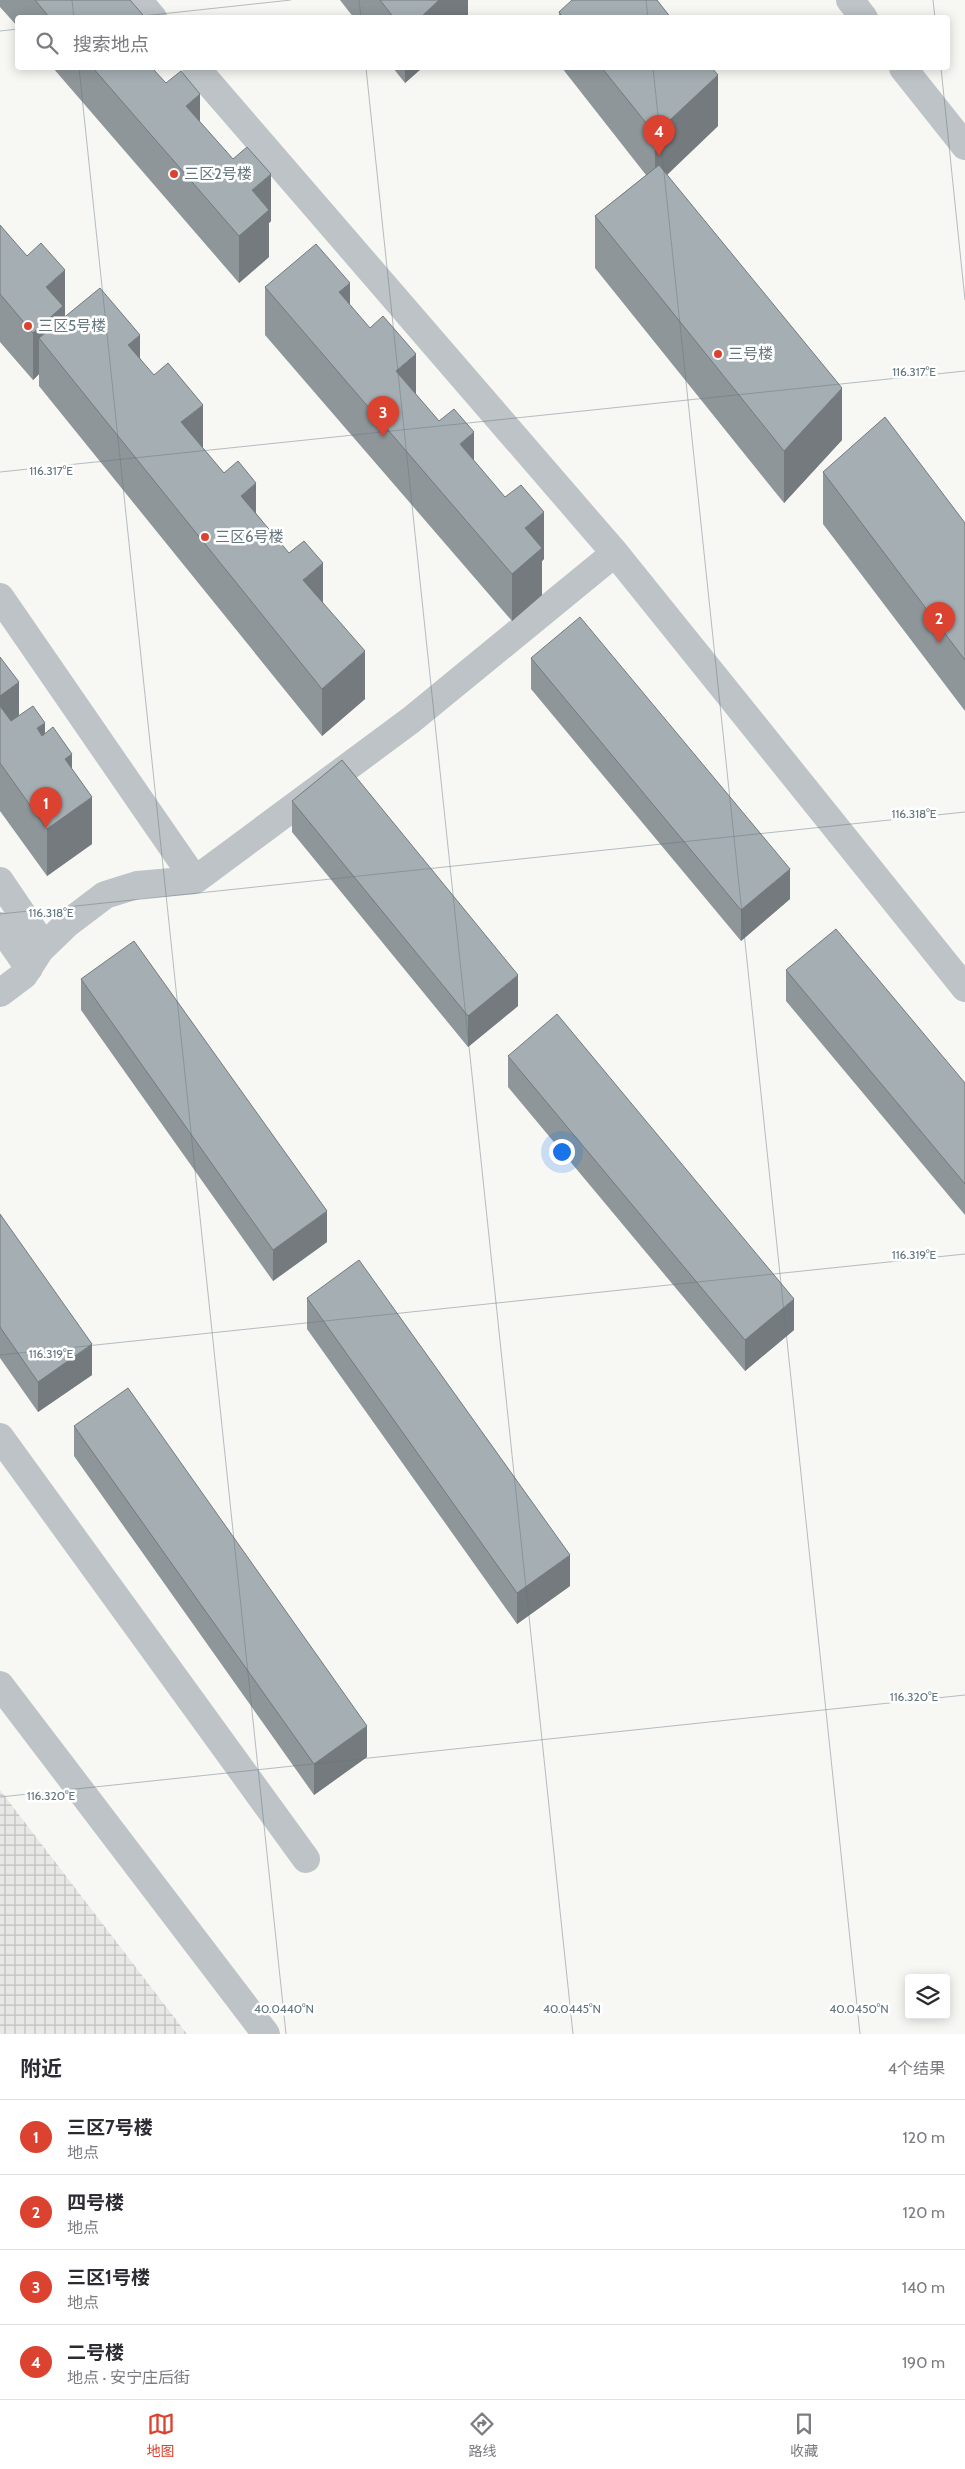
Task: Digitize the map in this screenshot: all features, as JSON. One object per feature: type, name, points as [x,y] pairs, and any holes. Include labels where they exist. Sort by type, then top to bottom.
[{"type":"street","points":[[138,0],[150,15]]},
{"type":"street","points":[[850,0],[862,15]]},
{"type":"street","points":[[198,70],[615,553],[965,988]]},
{"type":"street","points":[[905,70],[965,146]]},
{"type":"street","points":[[0,994],[24,975],[36,957],[68,923],[105,896],[137,885],[195,880],[411,720],[615,553]]},
{"type":"street","points":[[0,597],[195,880]]},
{"type":"street","points":[[0,881],[36,957]]},
{"type":"street","points":[[0,926],[36,957]]},
{"type":"street","points":[[0,1437],[306,1859]]},
{"type":"street","points":[[0,1685],[266,2034]]},
{"type":"shaded area","points":[[0,1790],[187,2034],[0,2034]]},
{"type":"building","points":[[35,0],[130,0],[143,15],[48,15]]},
{"type":"building","points":[[380,0],[439,0],[423,15],[392,15]]},
{"type":"building","points":[[572,0],[657,0],[669,15],[561,15],[559,12]]},
{"type":"building","points":[[95,70],[154,70],[166,83],[181,71],[200,94],[186,106],[233,159],[247,147],[271,174],[252,190],[269,210],[239,236]]},
{"type":"building","points":[[604,70],[714,70],[718,75],[655,134]]},
{"type":"building","points":[[659,165],[842,388],[784,451],[595,216]]},
{"type":"building","points":[[0,225],[27,256],[41,243],[65,270],[46,287],[63,306],[33,333],[0,294]]},
{"type":"building","points":[[316,244],[350,283],[339,292],[370,328],[383,316],[416,354],[396,371],[439,421],[454,409],[474,432],[460,444],[505,497],[521,485],[544,512],[525,528],[542,548],[512,574],[265,287]]},
{"type":"building","points":[[100,288],[140,335],[128,345],[154,375],[168,363],[203,405],[181,422],[224,473],[238,461],[256,483],[241,496],[289,553],[304,541],[323,563],[303,580],[365,651],[322,689],[39,338]]},
{"type":"building","points":[[885,417],[965,523],[965,660],[823,472]]},
{"type":"building","points":[[580,617],[790,869],[741,910],[531,658]]},
{"type":"building","points":[[0,657],[19,682],[0,696]]},
{"type":"building","points":[[0,706],[11,721],[33,706],[45,723],[37,728],[42,736],[53,727],[72,754],[65,759],[92,797],[47,829],[0,763]]},
{"type":"building","points":[[342,760],[518,975],[468,1016],[292,801]]},
{"type":"building","points":[[836,929],[965,1083],[965,1184],[786,970]]},
{"type":"building","points":[[134,941],[327,1211],[273,1250],[81,979]]},
{"type":"building","points":[[557,1014],[794,1299],[745,1340],[508,1056]]},
{"type":"building","points":[[0,1214],[92,1344],[38,1382],[0,1327]]},
{"type":"building","points":[[359,1260],[570,1555],[517,1593],[307,1298]]},
{"type":"building","points":[[128,1388],[367,1726],[314,1764],[74,1426]]},
{"type":"place","name":"二号楼","points":[[659,156]]},
{"type":"place","name":"三区2号楼","points":[[174,174]]},
{"type":"place","name":"三区5号楼","points":[[28,326]]},
{"type":"place","name":"三号楼","points":[[718,354]]},
{"type":"place","name":"三区1号楼","points":[[383,437]]},
{"type":"place","name":"三区6号楼","points":[[205,537]]},
{"type":"place","name":"四号楼","points":[[939,643]]},
{"type":"place","name":"三区7号楼","points":[[46,828]]}]
